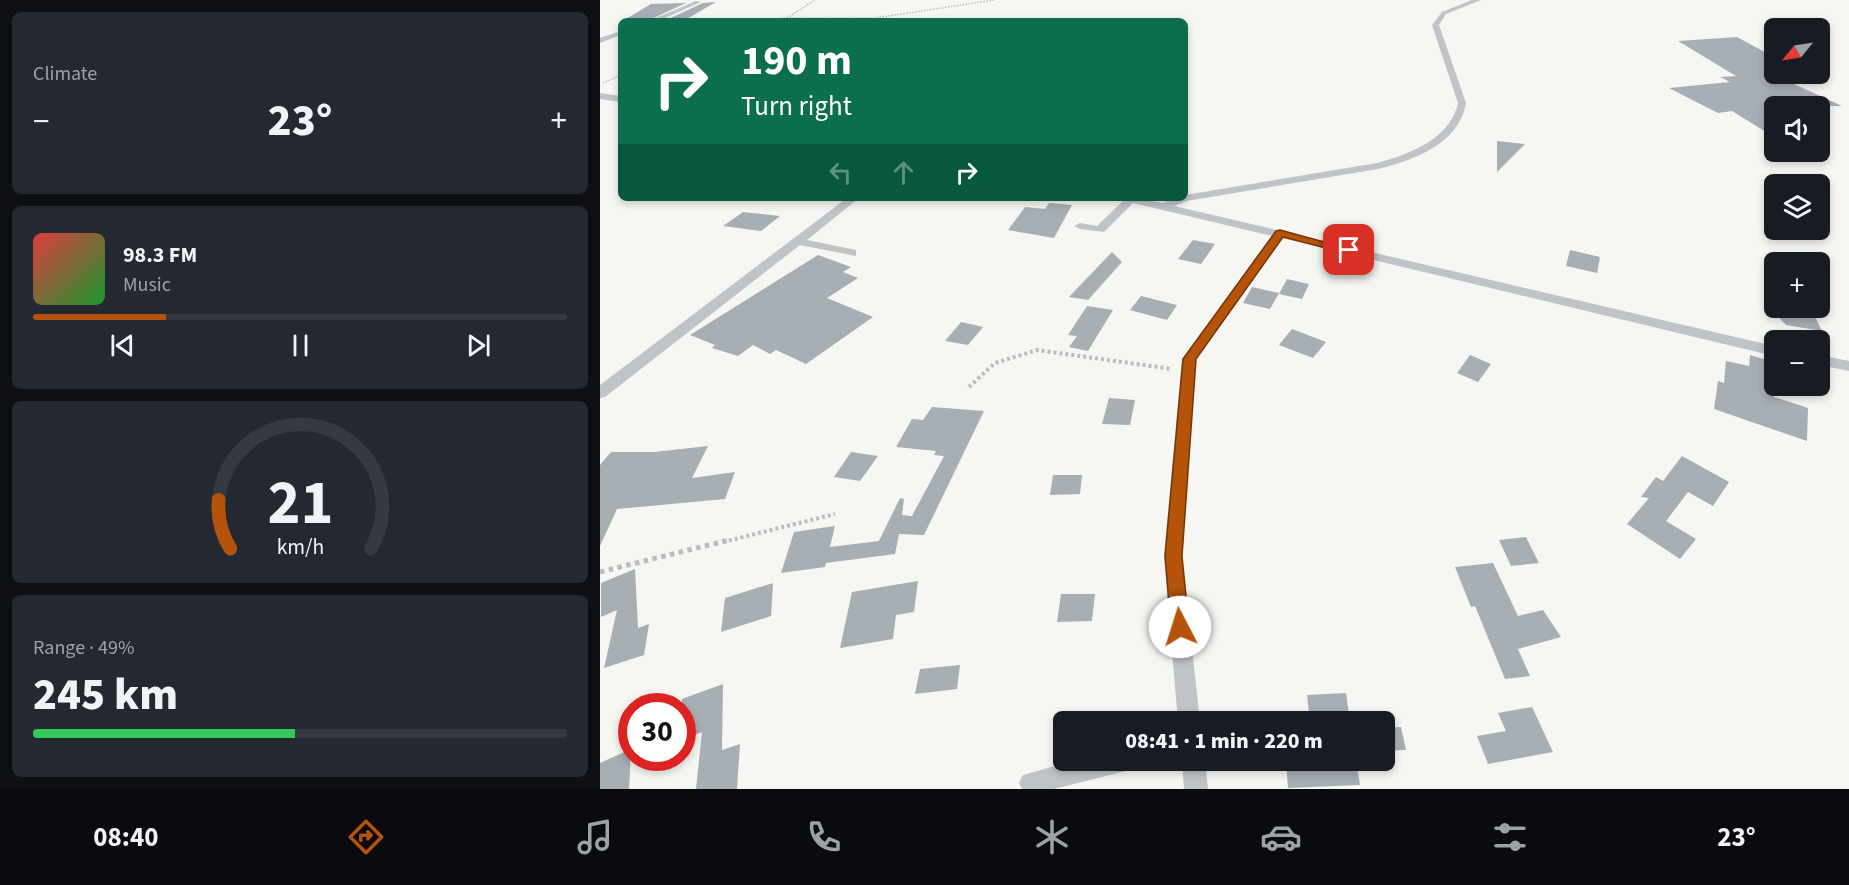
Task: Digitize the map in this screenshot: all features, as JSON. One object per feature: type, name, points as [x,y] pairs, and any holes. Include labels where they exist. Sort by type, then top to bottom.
[{"type":"street","points":[[1188,198],[1378,166],[1410,155],[1436,142],[1457,120],[1462,103],[1435,25],[1444,13],[1478,0]]},
{"type":"street","points":[[659,18],[698,2]]},
{"type":"street","points":[[600,41],[618,34]]},
{"type":"street","points":[[600,96],[618,99]]},
{"type":"street","points":[[600,393],[850,201]]},
{"type":"street","points":[[1080,226],[1100,230],[1126,201]]},
{"type":"street","points":[[1138,201],[1764,349]]},
{"type":"street","points":[[1164,206],[1177,201]]},
{"type":"street","points":[[1188,711],[1173,556],[1189,359],[1280,233]]},
{"type":"street","points":[[798,242],[852,253]]},
{"type":"street","points":[[1830,362],[1849,366]]},
{"type":"street","points":[[1031,783],[1081,771]]},
{"type":"street","points":[[1194,771],[1196,789]]},
{"type":"path","points":[[787,18],[814,0]]},
{"type":"path","points":[[864,18],[994,0]]},
{"type":"path","points":[[600,85],[618,76]]},
{"type":"path","points":[[969,387],[995,363],[1037,350],[1188,371]]},
{"type":"path","points":[[600,572],[835,514]]},
{"type":"building","points":[[716,2],[688,18],[670,18],[703,3]]},
{"type":"building","points":[[686,3],[654,18],[628,18],[651,4]]},
{"type":"building","points":[[1737,37],[1764,52],[1764,84],[1794,84],[1820,96],[1764,96],[1764,131],[1732,111],[1718,113],[1669,88],[1730,82],[1720,77],[1736,76],[1678,41]]},
{"type":"building","points":[[1830,101],[1842,106],[1830,106]]},
{"type":"building","points":[[1497,141],[1525,144],[1497,172]]},
{"type":"building","points":[[1049,203],[1072,205],[1054,238],[1008,230],[1025,207],[1045,209]]},
{"type":"building","points":[[743,212],[780,216],[761,231],[723,226]]},
{"type":"building","points":[[1193,240],[1215,244],[1201,264],[1178,259]]},
{"type":"building","points":[[1570,250],[1600,257],[1597,273],[1566,266]]},
{"type":"building","points":[[1112,252],[1122,262],[1088,300],[1069,297]]},
{"type":"building","points":[[818,255],[851,267],[843,272],[858,278],[827,298],[873,317],[806,364],[776,350],[770,354],[753,345],[738,356],[712,348],[715,345],[690,335]]},
{"type":"building","points":[[1287,279],[1309,284],[1302,299],[1279,294]]},
{"type":"building","points":[[1252,287],[1279,293],[1270,309],[1243,303]]},
{"type":"building","points":[[1141,296],[1177,305],[1167,320],[1130,310]]},
{"type":"building","points":[[1087,306],[1113,310],[1088,351],[1069,347],[1077,336],[1068,335]]},
{"type":"building","points":[[1779,318],[1816,318],[1822,330],[1816,330],[1786,325]]},
{"type":"building","points":[[961,322],[983,327],[968,345],[945,341]]},
{"type":"building","points":[[1292,329],[1326,342],[1313,358],[1279,345]]},
{"type":"building","points":[[1470,355],[1491,364],[1478,382],[1457,373]]},
{"type":"building","points":[[1750,355],[1764,359],[1764,396],[1774,396],[1808,408],[1807,441],[1714,409],[1718,381],[1724,383],[1726,361],[1749,366]]},
{"type":"building","points":[[1109,398],[1135,400],[1130,425],[1102,424]]},
{"type":"building","points":[[932,407],[984,411],[924,535],[899,534],[895,554],[826,563],[825,567],[781,573],[794,532],[835,526],[830,547],[879,541],[900,498],[904,499],[902,515],[912,516],[944,456],[934,455],[936,451],[896,447],[912,419],[923,420]]},
{"type":"building","points":[[708,446],[692,478],[735,472],[725,499],[617,509],[600,546],[600,465],[611,452],[654,452]]},
{"type":"building","points":[[851,452],[878,456],[860,481],[834,477]]},
{"type":"building","points":[[1682,456],[1729,482],[1713,506],[1688,492],[1666,521],[1696,539],[1680,559],[1627,524],[1649,498],[1641,497],[1656,477],[1663,481]]},
{"type":"building","points":[[1053,475],[1082,475],[1080,494],[1050,495]]},
{"type":"building","points":[[1526,537],[1539,563],[1511,566],[1499,540]]},
{"type":"building","points":[[1493,563],[1518,616],[1543,610],[1561,637],[1518,649],[1530,676],[1505,679],[1475,606],[1471,607],[1455,567]]},
{"type":"building","points":[[635,569],[638,628],[649,624],[644,655],[604,668],[617,610],[601,617],[601,583]]},
{"type":"building","points":[[918,581],[914,612],[896,615],[893,639],[840,648],[852,592]]},
{"type":"building","points":[[773,583],[771,616],[721,632],[725,598]]},
{"type":"building","points":[[1061,594],[1095,594],[1092,621],[1057,622]]},
{"type":"building","points":[[960,665],[957,689],[915,694],[920,669]]},
{"type":"building","points":[[723,684],[722,750],[740,744],[737,789],[696,789],[702,732],[696,734],[696,694]]},
{"type":"building","points":[[1346,693],[1348,711],[1309,711],[1307,695]]},
{"type":"building","points":[[1532,707],[1553,752],[1488,764],[1477,736],[1506,731],[1498,713]]},
{"type":"building","points":[[1395,727],[1401,727],[1406,750],[1395,750]]},
{"type":"building","points":[[618,755],[618,771],[630,771],[629,789],[600,789],[600,763]]},
{"type":"building","points":[[1287,771],[1358,771],[1360,785],[1288,788]]},
{"type":"route","points":[[1180,627],[1173,556],[1180,447],[1189,359],[1280,233],[1349,250]]}]
